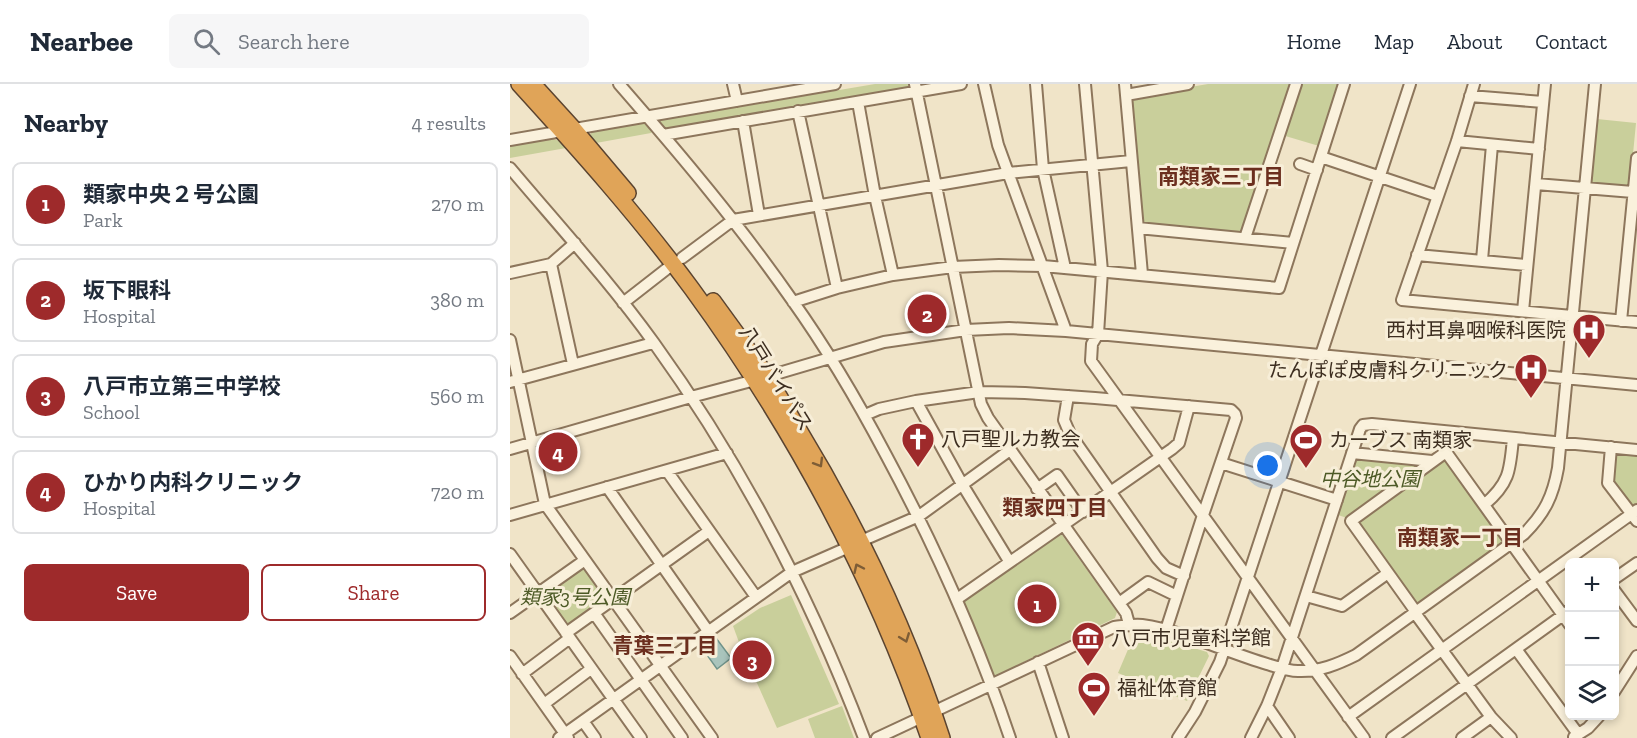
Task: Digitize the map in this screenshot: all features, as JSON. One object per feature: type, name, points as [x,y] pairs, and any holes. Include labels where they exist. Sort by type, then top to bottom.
[{"type":"highway","name":"八戸バイパス","points":[[519,84],[568,130]]},
{"type":"highway","name":"八戸バイパス","points":[[533,84],[568,130],[677,261],[828,477],[855,544],[901,628],[927,714],[929,738]]},
{"type":"highway","name":"八戸バイパス","points":[[927,714],[942,738]]},
{"type":"street","points":[[619,84],[733,220],[793,302],[865,415],[919,516],[957,599],[1010,738]]},
{"type":"street","points":[[733,84],[736,100]]},
{"type":"street","points":[[510,140],[835,84]]},
{"type":"street","points":[[663,135],[858,102],[916,88],[961,84]]},
{"type":"street","points":[[984,84],[998,145],[1066,331]]},
{"type":"street","points":[[1036,84],[1043,169],[1065,268]]},
{"type":"street","points":[[1085,84],[1102,271],[1098,334],[1092,344],[1091,361],[1364,738]]},
{"type":"street","points":[[1142,274],[1126,89],[1188,84]]},
{"type":"street","points":[[1245,238],[1296,84]]},
{"type":"street","points":[[793,302],[837,288],[893,275],[953,267],[1043,266],[1279,288],[1344,84]]},
{"type":"street","points":[[1178,738],[1210,686],[1224,650],[1410,84]]},
{"type":"street","points":[[1474,84],[1457,141],[1402,300],[1637,322]]},
{"type":"street","points":[[1523,311],[1545,84]]},
{"type":"street","points":[[877,738],[1114,627],[1129,624],[1166,630],[1297,671],[1315,670],[1336,664],[1356,655],[1524,534],[1543,513],[1552,495],[1558,468],[1595,84]]},
{"type":"street","points":[[916,88],[981,404],[988,418],[1037,489],[1119,603],[1129,624]]},
{"type":"street","points":[[1470,96],[1543,102]]},
{"type":"street","points":[[858,102],[874,196],[893,275]]},
{"type":"street","points":[[798,111],[837,288]]},
{"type":"street","points":[[743,121],[759,215]]},
{"type":"street","points":[[1457,141],[1539,149]]},
{"type":"street","points":[[1482,260],[1492,146]]},
{"type":"street","points":[[1321,158],[1437,196]]},
{"type":"street","points":[[1621,321],[1631,274],[1637,158]]},
{"type":"street","points":[[623,303],[733,220],[1008,172],[1131,161]]},
{"type":"street","points":[[1300,164],[1317,170]]},
{"type":"street","points":[[510,168],[623,303],[691,397],[727,453],[761,512],[830,651],[864,738]]},
{"type":"street","points":[[1536,184],[1634,192]]},
{"type":"street","points":[[1138,228],[1293,243]]},
{"type":"street","points":[[510,273],[551,264],[574,243]]},
{"type":"street","points":[[1417,255],[1527,265]]},
{"type":"street","points":[[551,264],[573,364]]},
{"type":"street","points":[[510,449],[884,342],[966,330],[1009,328],[1066,331],[1637,385]]},
{"type":"street","points":[[510,340],[514,381],[532,442],[545,504],[712,738]]},
{"type":"street","points":[[514,381],[653,343]]},
{"type":"street","points":[[865,415],[879,409],[916,401],[979,392],[1068,396],[1231,410],[1236,418],[1166,630]]},
{"type":"street","points":[[1068,396],[1064,420],[1070,434],[1156,558],[1166,568],[1184,576]]},
{"type":"street","points":[[916,401],[962,484],[1009,561]]},
{"type":"street","points":[[957,599],[1179,443],[1189,406]]},
{"type":"street","points":[[1251,738],[1282,668],[1360,429],[1364,425],[1637,450]]},
{"type":"street","points":[[1448,432],[1446,452],[1537,581],[1565,612]]},
{"type":"street","points":[[1484,505],[1497,494],[1504,483],[1511,461],[1513,438]]},
{"type":"street","points":[[1348,717],[1537,581],[1635,515],[1608,483],[1611,447]]},
{"type":"street","points":[[510,656],[564,736],[792,572],[919,516],[1010,450]]},
{"type":"street","points":[[1332,516],[1351,521],[1446,452]]},
{"type":"street","points":[[510,514],[727,453]]},
{"type":"street","points":[[1353,453],[1432,461]]},
{"type":"street","points":[[1221,463],[1337,500]]},
{"type":"street","points":[[667,471],[756,597]]},
{"type":"street","points":[[1037,489],[1057,475],[1083,512]]},
{"type":"street","points":[[607,487],[708,631]]},
{"type":"street","points":[[1351,521],[1466,684],[1491,717],[1511,738]]},
{"type":"street","points":[[522,674],[594,613],[709,531]]},
{"type":"street","points":[[510,554],[641,738]]},
{"type":"street","points":[[510,613],[585,560]]},
{"type":"street","points":[[1619,576],[1637,563]]},
{"type":"street","points":[[1306,596],[1342,606],[1388,573]]},
{"type":"street","points":[[1119,603],[1148,582],[1177,596]]},
{"type":"street","points":[[1619,597],[1637,621]]},
{"type":"street","points":[[594,613],[682,738]]},
{"type":"street","points":[[1392,738],[1565,614]]},
{"type":"street","points":[[1516,649],[1575,736],[1595,720]]},
{"type":"street","points":[[1619,683],[1637,656]]},
{"type":"street","points":[[1038,662],[1063,738]]},
{"type":"street","points":[[544,704],[591,669]]},
{"type":"street","points":[[1267,706],[1289,738]]},
{"type":"street","points":[[1462,738],[1491,717]]},
{"type":"street","points":[[583,721],[595,738]]},
{"type":"green space","points":[[875,84],[908,84],[909,90],[669,131],[663,129],[656,121]]},
{"type":"green space","points":[[1208,84],[1292,84],[1241,235],[1142,226],[1131,97]]},
{"type":"green space","points":[[1298,84],[1339,84],[1319,146],[1282,135]]},
{"type":"green space","points":[[1597,119],[1636,123],[1628,187],[1591,182]]},
{"type":"green space","points":[[645,123],[653,131],[651,133],[596,143],[589,136],[592,132]]},
{"type":"green space","points":[[553,139],[560,141],[566,148],[510,158],[510,146]]},
{"type":"green space","points":[[1617,451],[1637,453],[1637,507],[1632,508],[1612,482],[1614,454]]},
{"type":"green space","points":[[1445,455],[1505,540],[1415,606],[1355,521]]},
{"type":"green space","name":"中谷地公園","points":[[1358,457],[1419,463],[1420,467],[1347,518],[1338,515],[1337,512],[1355,459]]},
{"type":"green space","points":[[1060,532],[1117,612],[1115,618],[995,676],[990,675],[962,603],[965,598]]},
{"type":"green space","name":"類家3号公園","points":[[583,568],[604,596],[605,601],[566,626],[545,595],[546,592]]},
{"type":"green space","points":[[791,595],[839,704],[777,728],[733,626],[760,608]]},
{"type":"green space","points":[[1135,633],[1162,638],[1207,652],[1209,656],[1187,701],[1118,673]]},
{"type":"green space","points":[[842,706],[854,738],[815,738],[808,719]]},
{"type":"water","points":[[716,638],[731,658],[717,669],[702,648]]},
{"type":"place","name":"坂下眼科","points":[[927,314]]},
{"type":"place","name":"西村耳鼻咽喉科医院","points":[[1589,359]]},
{"type":"place","name":"たんぽぽ皮膚科クリニック","points":[[1531,399]]},
{"type":"place","name":"ひかり内科クリニック","points":[[558,452]]},
{"type":"place","name":"八戸聖ルカ教会","points":[[918,468]]},
{"type":"place","name":"カーブス 南類家","points":[[1306,469]]},
{"type":"place","name":"類家中央２号公園","points":[[1037,604]]},
{"type":"place","name":"八戸市立第三中学校","points":[[752,660]]},
{"type":"place","name":"八戸市児童科学館","points":[[1088,667]]},
{"type":"place","name":"福祉体育館","points":[[1094,717]]},
{"type":"district","name":"南類家三丁目","points":[[1221,177]]},
{"type":"district","name":"類家四丁目","points":[[1055,508]]},
{"type":"district","name":"南類家一丁目","points":[[1460,538]]},
{"type":"district","name":"青葉三丁目","points":[[665,646]]}]
